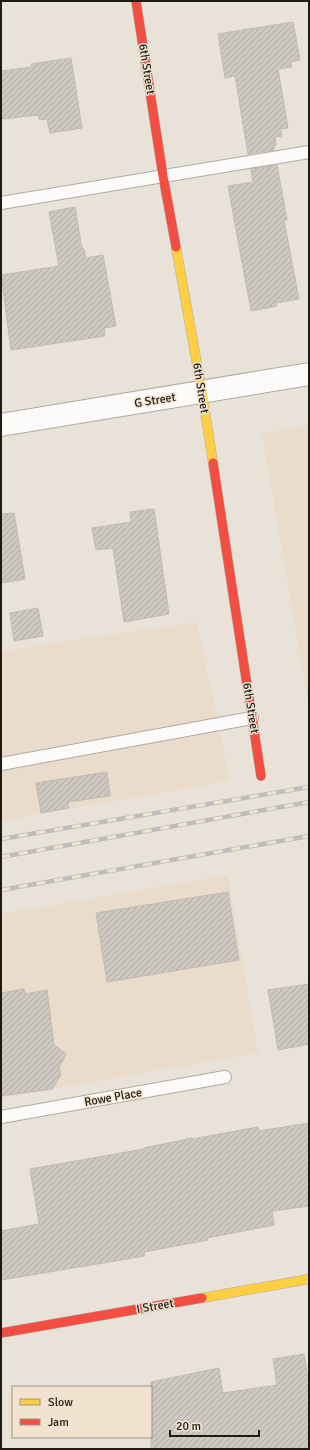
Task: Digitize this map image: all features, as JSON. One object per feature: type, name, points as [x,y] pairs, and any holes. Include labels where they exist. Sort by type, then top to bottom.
[{"type":"street","name":"6th Street","points":[[136,1],[163,176],[202,392],[261,776]]},
{"type":"street","name":"G Street","points":[[1,425],[309,374]]},
{"type":"street","name":"I Street","points":[[1,1333],[309,1279]]},
{"type":"lane","points":[[1,202],[309,152]]},
{"type":"lane","points":[[2,763],[252,718]]},
{"type":"lane","name":"Rowe Place","points":[[1,1117],[225,1077]]},
{"type":"shaded area","points":[[309,425],[309,708],[262,434]]},
{"type":"shaded area","points":[[197,622],[230,781],[1,821],[1,651]]},
{"type":"shaded area","points":[[228,875],[258,1053],[1,1098],[1,914]]},
{"type":"building","points":[[293,22],[300,60],[290,62],[292,67],[278,69],[288,128],[280,129],[282,136],[275,137],[276,145],[274,145],[274,150],[248,154],[235,76],[225,78],[218,34]]},
{"type":"building","points":[[71,58],[82,128],[50,133],[47,119],[39,120],[39,115],[1,119],[1,71],[32,67],[31,64]]},
{"type":"building","points":[[277,165],[287,220],[284,220],[299,299],[276,303],[277,306],[251,311],[228,186],[253,182],[251,169]]},
{"type":"building","points":[[75,207],[82,249],[84,249],[86,258],[103,255],[116,326],[104,328],[105,336],[11,350],[1,275],[59,266],[49,212]]},
{"type":"building","points":[[154,509],[169,614],[124,622],[113,548],[96,550],[92,528],[131,522],[130,512]]},
{"type":"building","points":[[14,513],[25,579],[1,583],[1,514]]},
{"type":"building","points":[[38,608],[43,636],[14,641],[10,613]]},
{"type":"building","points":[[107,772],[110,796],[68,802],[69,808],[41,813],[36,783]]},
{"type":"building","points":[[228,892],[239,960],[107,982],[96,913]]},
{"type":"building","points":[[309,984],[309,1044],[278,1050],[268,990]]},
{"type":"building","points":[[24,989],[25,994],[47,990],[54,1045],[66,1054],[59,1068],[61,1075],[52,1089],[1,1096],[1,993]]},
{"type":"building","points":[[309,1123],[309,1206],[272,1211],[274,1225],[207,1238],[208,1240],[144,1252],[145,1256],[1,1280],[1,1231],[39,1224],[30,1169],[258,1127],[259,1131]]},
{"type":"building","points":[[304,1354],[309,1385],[309,1449],[151,1449],[151,1382],[219,1368],[223,1393],[277,1385],[273,1359]]},
{"type":"railway","points":[[1,839],[309,787]]},
{"type":"railway","points":[[1,857],[309,802]]},
{"type":"railway","points":[[1,890],[309,836]]},
{"type":"traffic: slow","points":[[176,247],[213,463]]},
{"type":"traffic: slow","points":[[202,1298],[309,1279]]},
{"type":"traffic: jam","points":[[136,1],[163,176],[176,247]]},
{"type":"traffic: jam","points":[[213,463],[261,776]]},
{"type":"traffic: jam","points":[[1,1333],[202,1298]]}]
